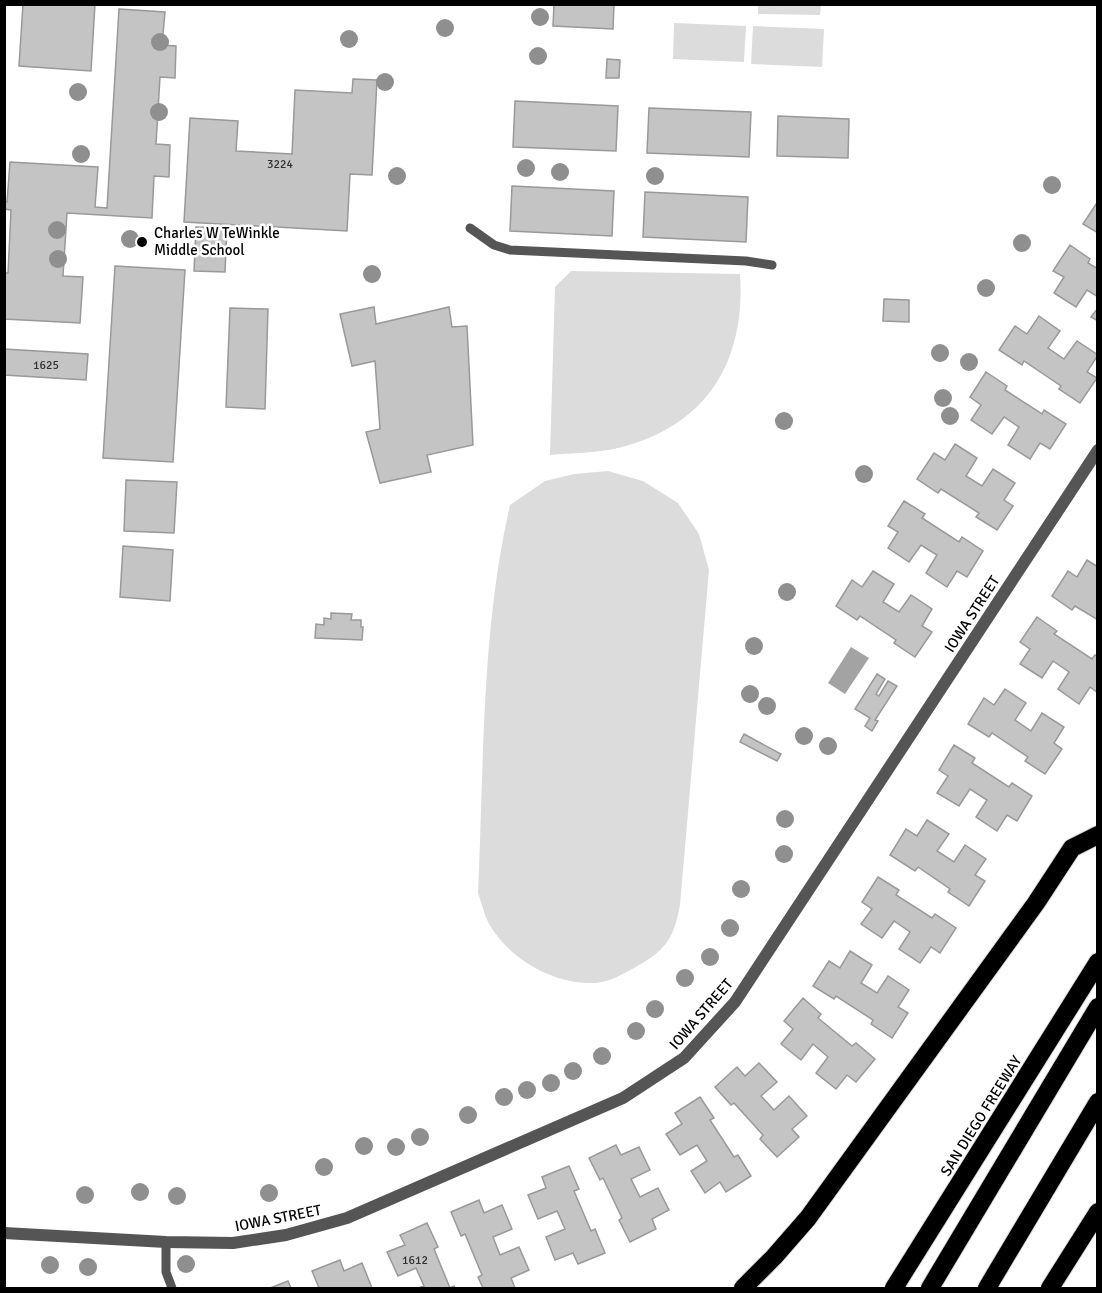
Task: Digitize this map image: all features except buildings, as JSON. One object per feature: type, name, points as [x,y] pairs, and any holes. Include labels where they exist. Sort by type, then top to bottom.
[{"type":"highway","points":[[743,1288],[774,1257],[820,1200],[1036,903],[1072,848],[1098,835]]},
{"type":"highway","name":"SAN DIEGO FREEWAY","points":[[894,1288],[1098,962]]},
{"type":"highway","points":[[930,1288],[1098,1007]]},
{"type":"highway","points":[[987,1288],[1098,1102]]},
{"type":"highway","points":[[1050,1288],[1098,1212]]},
{"type":"street","name":"IOWA STREET","points":[[4,1233],[166,1242],[232,1243],[286,1235],[347,1218],[623,1098],[684,1058],[735,1002],[1098,450]]},
{"type":"lane","points":[[470,228],[494,245],[510,250],[746,261],[772,265]]},
{"type":"lane","points":[[166,1242],[166,1272],[172,1288]]},
{"type":"shaded area","points":[[758,5],[821,5],[820,15],[758,14]]},
{"type":"shaded area","points":[[674,23],[746,26],[744,62],[673,59]]},
{"type":"shaded area","points":[[753,26],[824,29],[822,67],[751,64]]},
{"type":"shaded area","points":[[571,271],[740,274],[740,306],[736,335],[727,362],[714,386],[697,407],[675,424],[649,438],[618,448],[550,455],[555,287]]},
{"type":"shaded area","points":[[608,471],[643,481],[678,503],[699,534],[709,570],[680,905],[675,927],[661,950],[645,962],[606,981],[581,983],[551,975],[523,960],[500,939],[484,911],[478,893],[485,698],[494,601],[510,505],[545,481],[574,474]]},
{"type":"shaded area","points":[[851,647],[869,658],[845,694],[828,683]]},
{"type":"place","name":"Charles W TeWinkle Middle School","points":[[142,242]]}]
